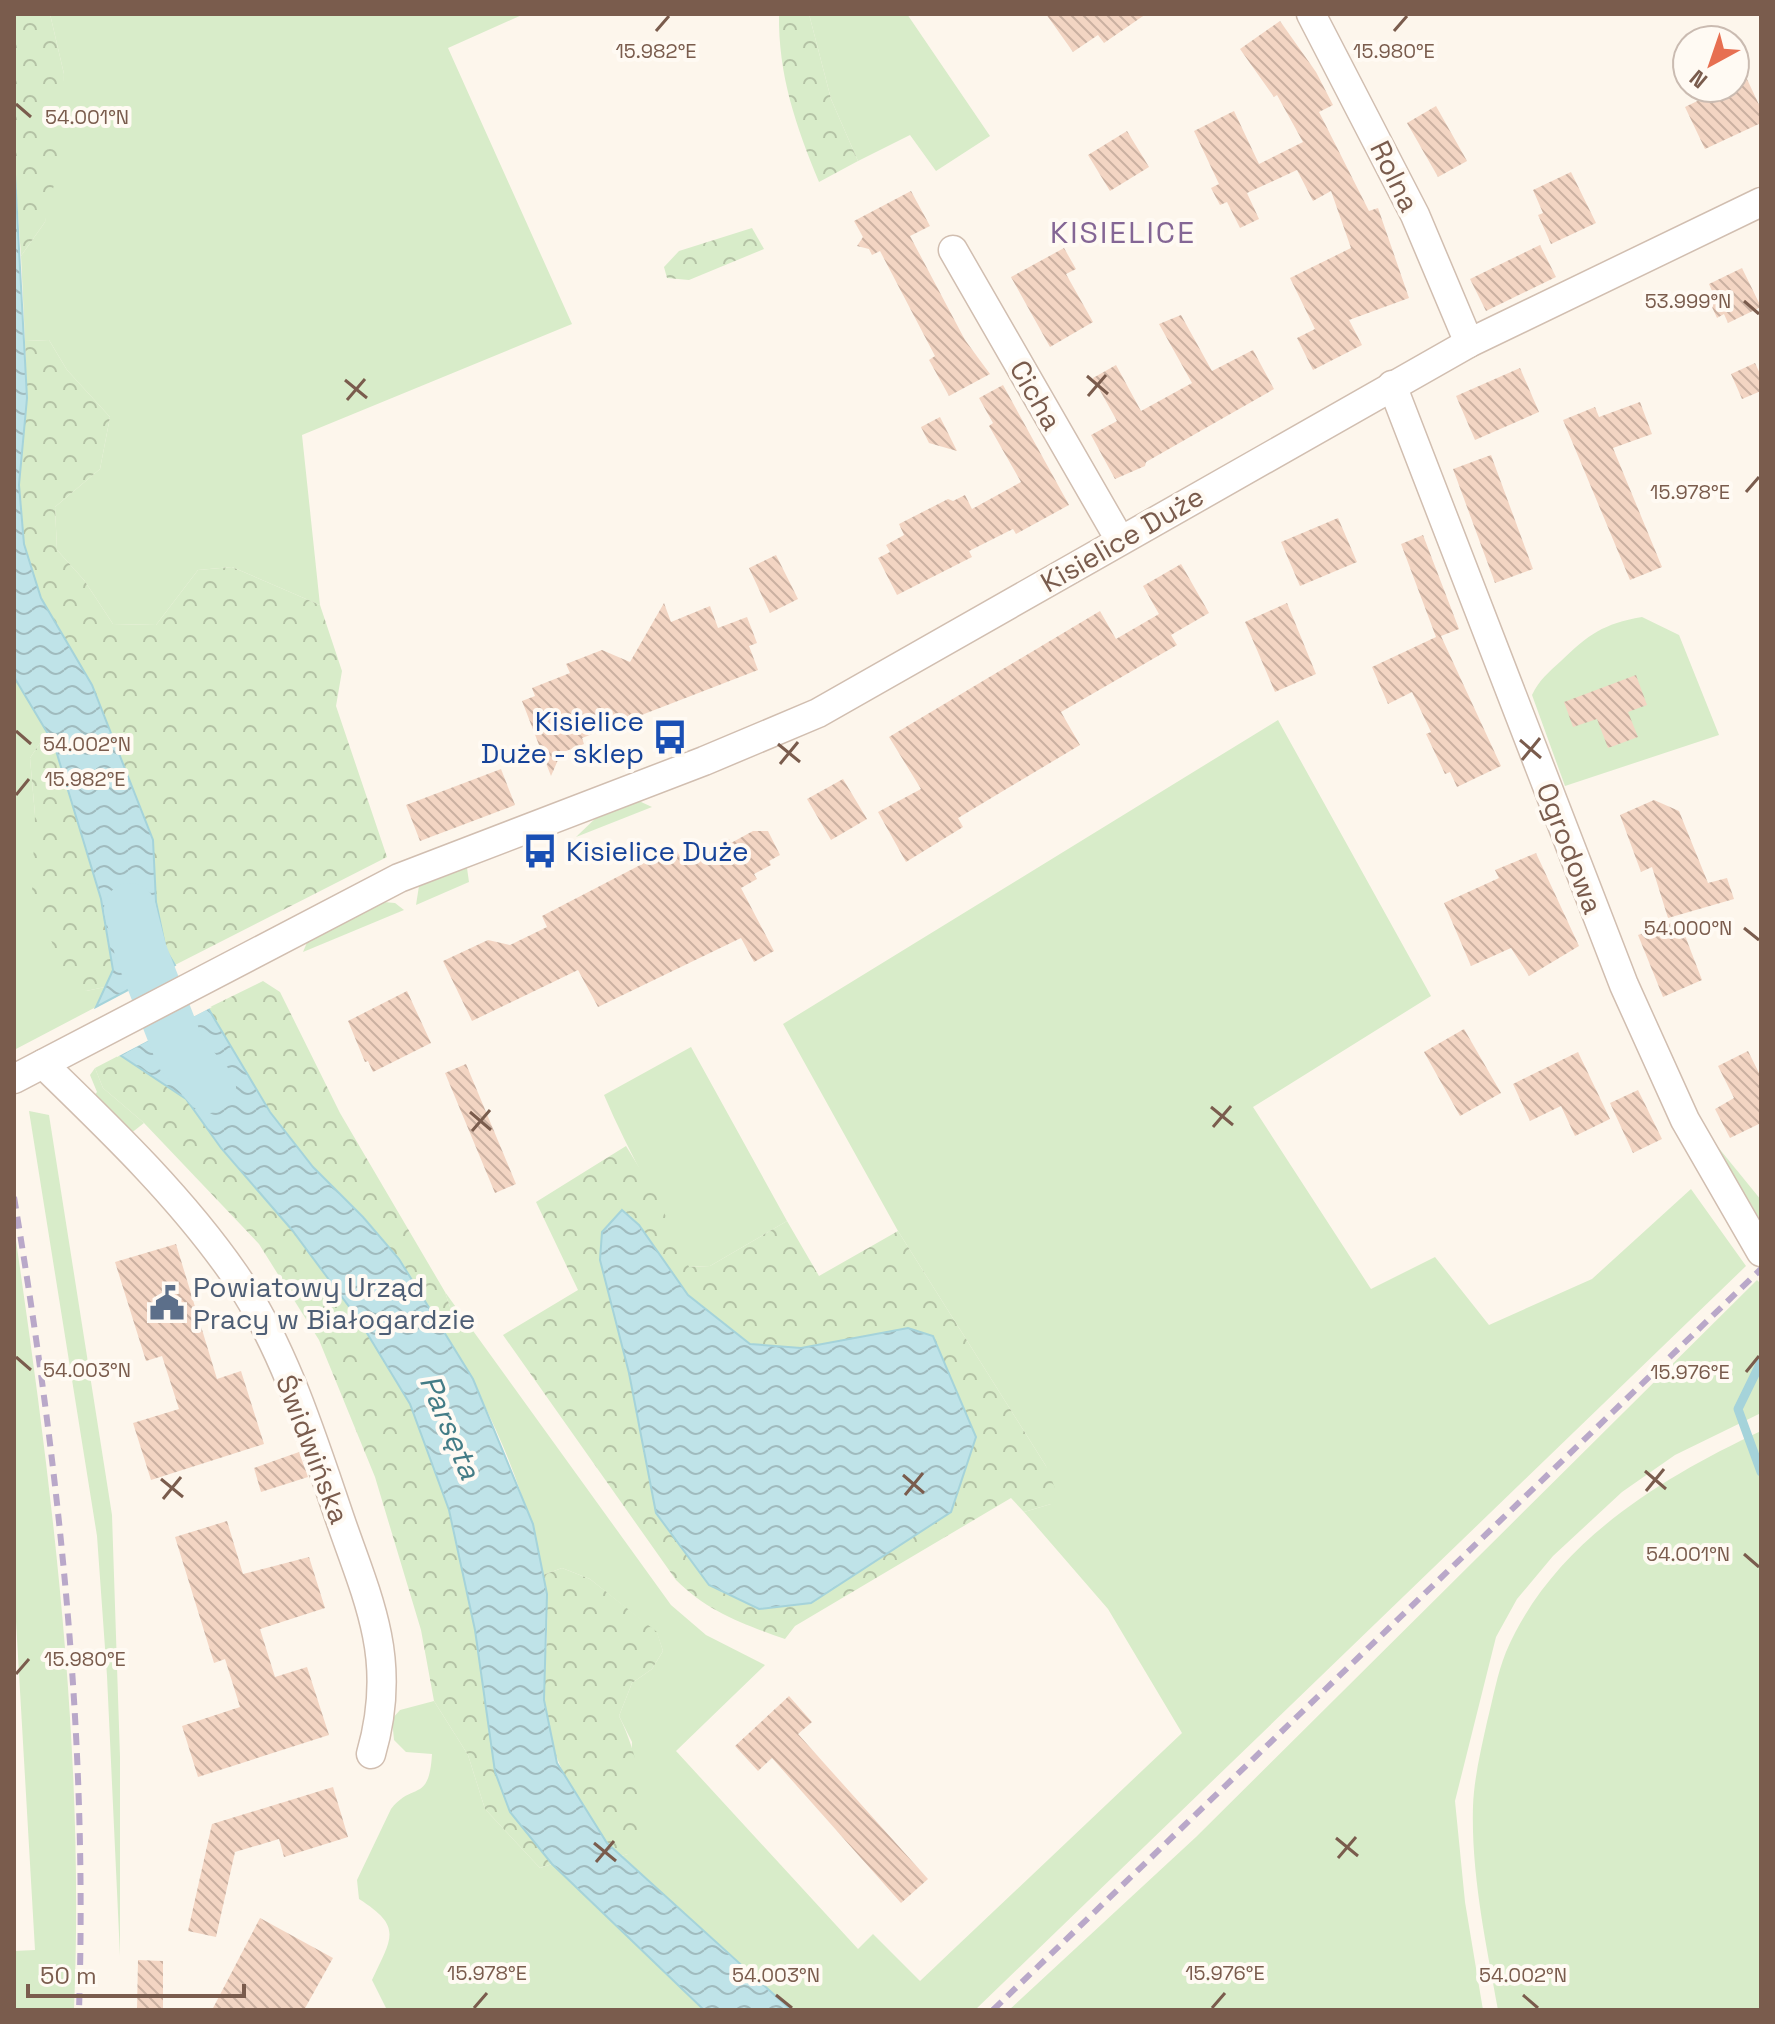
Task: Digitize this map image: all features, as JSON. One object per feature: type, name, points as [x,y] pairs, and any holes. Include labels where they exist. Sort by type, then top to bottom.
[{"type":"street","name":"Rolna","points":[[1311,14],[1415,215],[1469,343]]},
{"type":"street","name":"Kisielice Duże","points":[[43,1064],[399,878],[704,761],[818,713],[1469,343],[1761,202]]},
{"type":"street","name":"Cicha","points":[[953,250],[1120,540]]},
{"type":"street","name":"Ogrodowa","points":[[1392,385],[1641,1025],[1690,1131],[1761,1252]]},
{"type":"street","points":[[14,1079],[43,1064]]},
{"type":"street","name":"Świdwińska","points":[[43,1064],[149,1171],[203,1233],[248,1296],[274,1347],[331,1493],[377,1636],[379,1724],[371,1754]]},
{"type":"green space","points":[[14,14],[50,14],[64,74],[60,160],[45,222],[21,256],[14,156]]},
{"type":"green space","points":[[50,14],[524,14],[448,48],[572,324],[302,435],[320,605],[232,567],[198,570],[156,625],[113,624],[84,580],[57,550],[55,507],[100,469],[110,417],[67,370],[49,340],[25,341],[21,256],[45,222],[64,74]]},
{"type":"green space","points":[[779,14],[809,14],[831,99],[858,161],[819,182],[785,79]]},
{"type":"green space","points":[[809,14],[907,14],[990,136],[936,171],[910,135],[858,161],[831,99]]},
{"type":"green space","points":[[752,228],[764,249],[689,280],[667,278],[664,267],[679,251]]},
{"type":"green space","points":[[49,340],[67,370],[110,417],[100,469],[55,507],[57,550],[84,580],[113,624],[156,625],[198,570],[232,567],[320,605],[342,671],[336,706],[387,857],[175,965],[166,950],[156,902],[153,839],[92,685],[41,598],[24,544],[19,485],[27,398],[25,341]]},
{"type":"green space","points":[[1642,617],[1679,635],[1719,735],[1565,786],[1532,695],[1548,673],[1589,637],[1617,623]]},
{"type":"green space","points":[[14,677],[54,744],[42,740],[30,758],[35,815],[86,991],[105,987],[96,1007],[16,1049]]},
{"type":"green space","points":[[1278,720],[1431,996],[1253,1107],[1371,1289],[1435,1257],[1489,1325],[1592,1279],[1691,1189],[1746,1266],[975,2010],[791,2010],[621,1856],[628,1854],[632,1742],[619,1716],[632,1683],[652,1669],[663,1651],[657,1633],[590,1579],[562,1568],[543,1575],[527,1511],[504,1449],[444,1332],[454,1319],[445,1292],[671,1605],[706,1635],[765,1665],[676,1751],[858,1949],[873,1934],[920,1981],[1182,1733],[1108,1609],[1024,1512],[1051,1504],[1046,1466],[898,1231],[783,1024]]},
{"type":"green space","points":[[42,740],[54,744],[101,899],[113,970],[105,987],[86,991],[63,970],[32,893],[35,815],[30,758]]},
{"type":"green space","points":[[639,801],[652,807],[576,837],[600,814]]},
{"type":"green space","points":[[467,868],[469,882],[416,905],[419,886]]},
{"type":"green space","points":[[384,902],[395,903],[404,910],[303,952],[308,940]]},
{"type":"green space","points":[[263,981],[280,992],[340,1113],[445,1292],[454,1319],[444,1332],[399,1259],[363,1216],[313,1167],[270,1112],[208,1008]]},
{"type":"green space","points":[[691,1047],[787,1221],[710,1266],[688,1267],[604,1095]]},
{"type":"green space","points":[[120,1055],[186,1099],[221,1148],[292,1230],[359,1320],[410,1404],[449,1510],[462,1566],[475,1630],[495,1772],[510,1812],[552,1864],[540,1868],[485,1809],[468,1755],[434,1701],[421,1630],[375,1477],[319,1340],[259,1244],[144,1123],[103,1088],[95,1068]]},
{"type":"green space","points":[[95,1068],[103,1088],[144,1123],[130,1134],[92,1098],[97,1092],[90,1075]]},
{"type":"green space","points":[[29,1111],[49,1115],[112,1515],[120,1757],[120,1956],[97,1536]]},
{"type":"green space","points":[[1713,1141],[1761,1200],[1761,1221]]},
{"type":"green space","points":[[626,1146],[656,1195],[689,1267],[710,1266],[787,1221],[819,1276],[898,1231],[1046,1466],[1057,1493],[1051,1504],[1024,1512],[1011,1498],[795,1626],[785,1639],[713,1609],[676,1580],[503,1335],[578,1290],[536,1202]],"holes":[[[622,1210],[639,1225],[688,1295],[750,1344],[801,1348],[908,1328],[709,1585],[656,1513],[629,1373],[600,1260]]]},
{"type":"green space","points":[[14,1227],[53,1519],[70,1715],[75,1813],[74,2010],[14,2010],[14,1951],[35,1950],[14,1587]]},
{"type":"green space","points":[[1757,1280],[1761,1284],[1761,1413],[1675,1455],[1622,1492],[1553,1556],[1517,1599],[1496,1637],[1455,1801],[1465,1902],[1483,2010],[1009,2010],[1196,1837]]},
{"type":"green space","points":[[1761,1431],[1761,2010],[1498,2010],[1477,1883],[1473,1806],[1482,1743],[1506,1652],[1526,1613],[1551,1579],[1580,1547],[1612,1519],[1685,1471]]},
{"type":"green space","points":[[562,1568],[590,1579],[657,1632],[663,1651],[652,1669],[632,1683],[619,1716],[632,1750],[640,1785],[635,1837],[628,1854],[621,1856],[580,1805],[559,1762],[546,1718],[547,1622],[543,1575]]},
{"type":"green space","points":[[434,1701],[468,1755],[485,1809],[540,1868],[552,1864],[704,2010],[387,2010],[372,1980],[390,1934],[382,1917],[359,1899],[357,1880],[391,1809],[424,1786],[430,1770],[432,1754],[406,1752],[394,1740],[392,1719],[400,1710]]},
{"type":"water","points":[[14,156],[27,398],[19,485],[24,544],[41,598],[92,685],[153,840],[156,902],[166,950],[175,965],[96,1007],[113,970],[101,899],[54,744],[14,677]]},
{"type":"water","points":[[208,1008],[270,1112],[313,1167],[399,1259],[473,1379],[533,1524],[547,1594],[544,1700],[557,1763],[607,1843],[791,2010],[704,2010],[552,1864],[510,1812],[495,1772],[475,1630],[449,1510],[410,1404],[359,1320],[292,1230],[221,1148],[186,1099],[120,1055]]},
{"type":"water","points":[[622,1210],[639,1225],[688,1295],[750,1344],[801,1348],[908,1328],[933,1336],[976,1437],[951,1512],[811,1603],[759,1609],[709,1585],[656,1513],[629,1373],[600,1260],[602,1232]]},
{"type":"pier","points":[[206,1005],[212,1007],[117,1057],[118,1051]]},
{"type":"building","points":[[1046,14],[1146,14],[1104,43],[1098,35],[1073,52]]},
{"type":"building","points":[[1280,21],[1316,72],[1333,105],[1319,112],[1369,211],[1378,208],[1409,298],[1349,320],[1362,345],[1313,370],[1297,338],[1315,329],[1290,278],[1351,248],[1331,191],[1313,201],[1297,170],[1247,193],[1259,219],[1240,228],[1227,202],[1220,205],[1211,188],[1219,184],[1194,131],[1234,111],[1259,164],[1303,142],[1277,95],[1274,97],[1240,49]]},
{"type":"building","points":[[1751,88],[1761,109],[1761,123],[1705,149],[1685,107],[1691,104],[1751,104]]},
{"type":"building","points":[[1436,106],[1467,161],[1438,177],[1407,123]]},
{"type":"building","points":[[1127,131],[1149,167],[1110,191],[1088,155]]},
{"type":"building","points":[[1571,172],[1596,223],[1551,244],[1538,215],[1543,213],[1533,190]]},
{"type":"building","points":[[911,191],[930,226],[910,236],[965,340],[990,374],[949,396],[929,360],[935,356],[880,251],[872,255],[869,249],[857,246],[863,237],[854,221]]},
{"type":"building","points":[[1540,245],[1556,277],[1486,311],[1470,279]]},
{"type":"building","points":[[1064,248],[1076,269],[1066,274],[1093,322],[1050,347],[1011,277]]},
{"type":"building","points":[[1742,268],[1761,307],[1728,323],[1724,314],[1717,318],[1706,294],[1712,291],[1709,284]]},
{"type":"building","points":[[1181,315],[1212,371],[1253,350],[1274,389],[1146,462],[1145,466],[1115,479],[1091,435],[1117,421],[1093,378],[1116,365],[1141,411],[1192,383],[1159,324]]},
{"type":"building","points":[[1755,363],[1761,376],[1761,391],[1742,399],[1731,374]]},
{"type":"building","points":[[1520,368],[1539,412],[1475,440],[1456,396]]},
{"type":"building","points":[[1003,385],[1069,505],[1016,534],[1013,529],[969,551],[972,557],[897,595],[878,558],[890,552],[886,545],[904,535],[899,524],[948,499],[953,501],[965,495],[972,509],[1021,482],[989,426],[993,423],[979,398]]},
{"type":"building","points":[[1640,402],[1652,434],[1613,448],[1662,567],[1630,580],[1563,420],[1595,407],[1599,417]]},
{"type":"building","points":[[940,417],[957,451],[929,443],[921,427]]},
{"type":"building","points":[[1491,455],[1533,569],[1495,583],[1453,469]]},
{"type":"building","points":[[1338,518],[1357,562],[1300,586],[1281,542]]},
{"type":"building","points":[[1423,535],[1459,629],[1441,636],[1501,766],[1457,787],[1450,772],[1445,774],[1426,734],[1431,732],[1412,692],[1388,704],[1372,667],[1436,637],[1401,544]]},
{"type":"building","points":[[776,555],[798,599],[770,613],[749,568]]},
{"type":"building","points":[[1181,564],[1209,613],[1171,635],[1177,645],[1061,712],[1080,745],[958,818],[963,827],[906,862],[878,812],[921,789],[889,737],[1100,611],[1116,639],[1159,614],[1143,586]]},
{"type":"building","points":[[664,603],[671,622],[710,606],[718,628],[747,617],[757,643],[749,646],[758,670],[582,738],[584,744],[561,753],[551,776],[522,701],[535,696],[532,688],[570,673],[566,664],[602,650],[630,662]]},
{"type":"building","points":[[1287,603],[1316,674],[1275,692],[1245,622]]},
{"type":"building","points":[[1636,675],[1647,705],[1628,712],[1638,737],[1608,748],[1597,719],[1573,727],[1564,702]]},
{"type":"building","points":[[501,769],[515,805],[420,841],[406,805]]},
{"type":"building","points":[[843,779],[867,819],[831,840],[807,799]]},
{"type":"building","points":[[1654,800],[1679,811],[1708,883],[1727,878],[1734,899],[1668,918],[1652,867],[1641,872],[1620,815]]},
{"type":"building","points":[[753,831],[768,831],[780,855],[769,861],[771,865],[754,874],[757,879],[741,888],[774,951],[754,962],[741,938],[598,1007],[578,970],[472,1021],[443,961],[488,940],[510,945],[547,927],[542,916],[675,847],[683,863],[729,839],[731,843]]},
{"type":"building","points":[[1536,853],[1579,946],[1529,976],[1511,948],[1471,966],[1444,903],[1499,878],[1495,870]]},
{"type":"building","points":[[1679,920],[1702,980],[1663,997],[1638,935]]},
{"type":"building","points":[[407,991],[431,1043],[373,1072],[368,1061],[365,1062],[348,1021]]},
{"type":"building","points":[[1464,1029],[1501,1093],[1460,1116],[1424,1052]]},
{"type":"building","points":[[1748,1051],[1761,1077],[1761,1123],[1730,1138],[1715,1109],[1734,1098],[1718,1066]]},
{"type":"building","points":[[1578,1052],[1610,1119],[1575,1136],[1561,1106],[1530,1121],[1513,1084]]},
{"type":"building","points":[[466,1064],[516,1184],[495,1193],[445,1073]]},
{"type":"building","points":[[1638,1090],[1662,1139],[1633,1153],[1610,1103]]},
{"type":"building","points":[[176,1244],[217,1379],[241,1371],[264,1444],[151,1480],[133,1423],[179,1409],[162,1356],[146,1361],[115,1262]]},
{"type":"building","points":[[299,1452],[308,1477],[261,1492],[254,1468]]},
{"type":"building","points":[[227,1521],[243,1574],[309,1557],[325,1608],[260,1629],[275,1677],[307,1667],[329,1735],[198,1777],[182,1726],[240,1707],[225,1659],[214,1663],[175,1537]]},
{"type":"building","points":[[789,1696],[812,1722],[798,1734],[928,1879],[901,1903],[772,1758],[758,1771],[735,1746]]},
{"type":"building","points":[[333,1787],[348,1837],[284,1857],[279,1839],[235,1852],[216,1937],[188,1931],[212,1824]]},
{"type":"building","points":[[260,1918],[333,1958],[304,2010],[212,2010]]},
{"type":"building","points":[[138,1960],[163,1961],[163,2010],[137,2010]]},
{"type":"waterway","name":"Parsęta","points":[[130,909],[141,952],[181,1054],[210,1087]]},
{"type":"waterway","points":[[1761,1362],[1738,1409],[1761,1472]]},
{"type":"railway","points":[[14,1197],[44,1400],[67,1602],[79,1806],[79,2010]]},
{"type":"railway","points":[[993,2010],[1761,1269]]},
{"type":"place","name":"Kisielice Duże - sklep","points":[[670,737]]},
{"type":"place","name":"Kisielice Duże","points":[[540,851]]},
{"type":"place","name":"Powiatowy Urząd Pracy w Białogardzie","points":[[167,1303]]},
{"type":"district","name":"KISIELICE","points":[[1123,233]]}]
